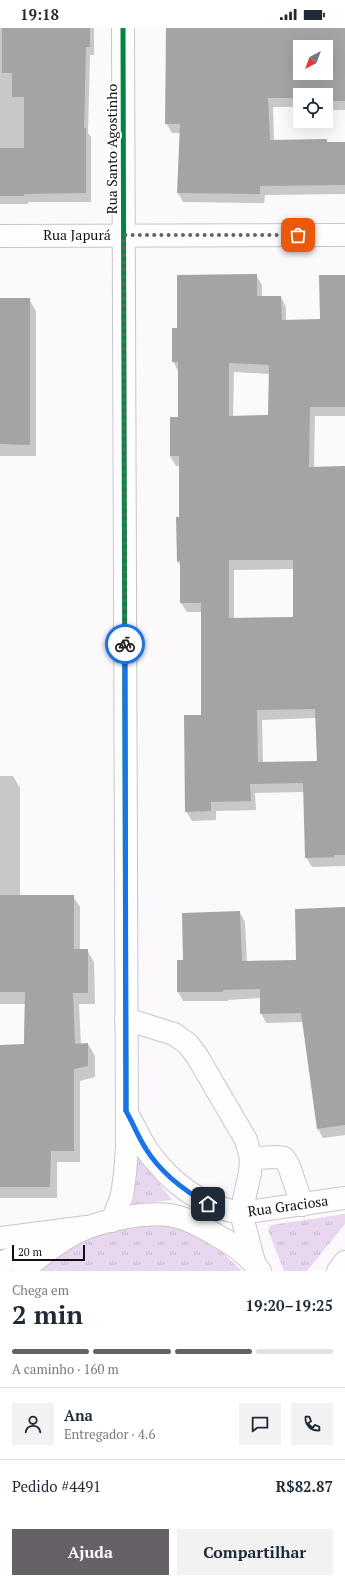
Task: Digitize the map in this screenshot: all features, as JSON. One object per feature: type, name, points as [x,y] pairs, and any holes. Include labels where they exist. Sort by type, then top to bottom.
[{"type":"main road","name":"Rua Santo Agostinho","points":[[94,1227],[122,1196],[126,1173],[123,28]]},
{"type":"main road","name":"Rua Japurá","points":[[0,236],[345,235]]},
{"type":"main road","points":[[126,1020],[174,1034],[188,1044],[197,1056],[246,1140],[251,1158],[250,1174],[242,1213],[257,1266]]},
{"type":"main road","name":"Rua Santo Agostinho","points":[[126,1111],[146,1149],[168,1176],[194,1196],[208,1204]]},
{"type":"main road","points":[[251,1158],[284,1158],[289,1166],[302,1205]]},
{"type":"main road","name":"Rua Graciosa","points":[[208,1204],[225,1210],[242,1213],[345,1198]]},
{"type":"main road","points":[[0,1263],[94,1227],[140,1214],[166,1214],[202,1226],[232,1244],[257,1266]]},
{"type":"main road","points":[[0,1238],[94,1227]]},
{"type":"main road","points":[[23,1271],[41,1254],[94,1227]]},
{"type":"main road","points":[[338,1271],[345,1262]]},
{"type":"green space","points":[[138,1156],[172,1200],[133,1204]]},
{"type":"green space","points":[[345,1214],[345,1224],[307,1271],[284,1271],[268,1230],[271,1225]]},
{"type":"green space","points":[[136,1223],[180,1228],[220,1250],[242,1271],[36,1271],[72,1241]]},
{"type":"building","points":[[2,28],[90,28],[90,47],[86,47],[84,128],[86,128],[86,193],[0,196],[0,148],[24,148],[24,97],[12,97],[12,73],[2,73]]},
{"type":"building","points":[[166,28],[345,28],[345,101],[333,101],[333,88],[293,88],[293,98],[268,98],[270,140],[327,139],[327,142],[345,142],[345,185],[260,186],[260,194],[177,193],[180,124],[165,124]]},
{"type":"building","points":[[257,274],[257,296],[281,296],[282,320],[320,319],[319,275],[345,275],[345,407],[310,407],[309,467],[345,466],[345,855],[305,858],[303,783],[250,784],[251,801],[211,802],[211,811],[185,812],[184,715],[201,715],[201,603],[180,603],[180,561],[177,562],[176,517],[179,517],[179,456],[170,456],[170,417],[178,417],[178,362],[172,362],[172,328],[177,328],[177,275]],"holes":[[[229,363],[269,365],[268,415],[229,416]],[[229,560],[293,560],[293,617],[229,618]],[[315,709],[317,761],[258,762],[257,710]]]},
{"type":"building","points":[[0,298],[30,298],[30,445],[0,444]]},
{"type":"building","points":[[0,895],[74,895],[74,949],[88,949],[88,993],[73,993],[75,1044],[88,1043],[88,1066],[74,1069],[74,1151],[51,1151],[50,1187],[0,1187],[0,1045],[24,1044],[25,992],[0,992]]},
{"type":"building","points":[[345,907],[345,1125],[317,1129],[301,1013],[260,1014],[260,989],[223,990],[223,992],[177,992],[177,960],[183,960],[182,913],[240,911],[242,961],[296,960],[295,909]]},
{"type":"cycle path","points":[[123,28],[126,1111]]},
{"type":"way so far","points":[[125,644],[124,235],[298,235]]},
{"type":"route","points":[[125,644],[126,1111],[146,1149],[168,1176],[178,1185],[208,1204]]}]
